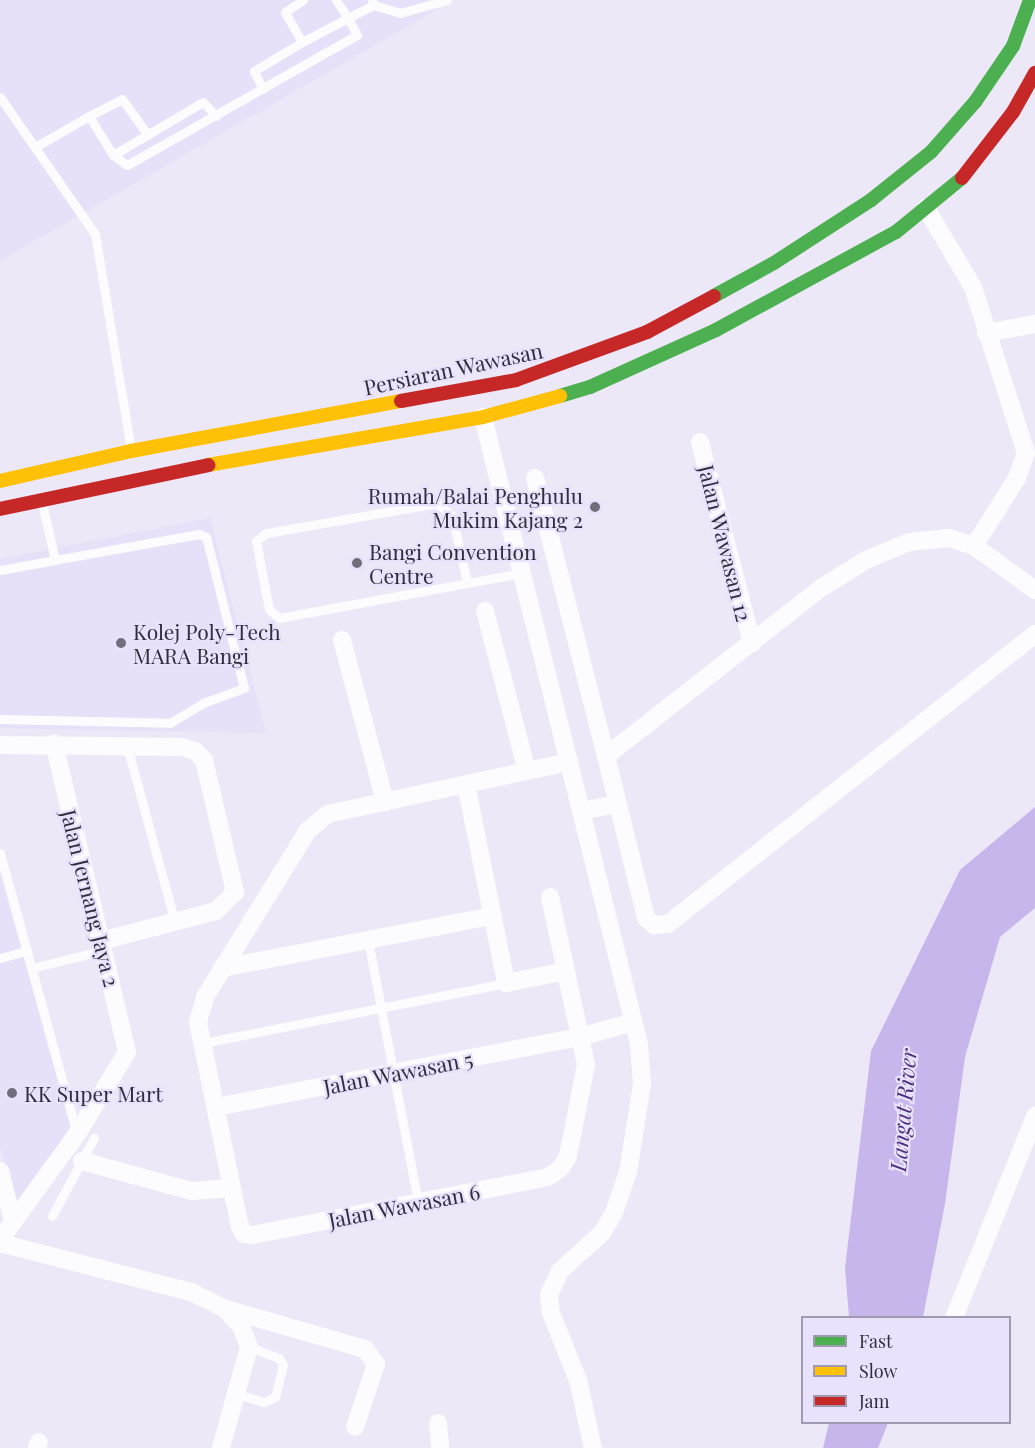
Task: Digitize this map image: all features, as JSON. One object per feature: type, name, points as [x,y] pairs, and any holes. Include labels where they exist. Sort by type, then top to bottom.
[{"type":"main road","name":"Persiaran Wawasan","points":[[0,481],[131,451],[516,380],[647,332],[774,263],[871,200],[931,153],[975,102],[1013,46],[1030,0]]},
{"type":"main road","points":[[0,508],[191,468],[483,417],[590,387],[716,330],[820,277],[896,231],[958,183],[1013,112],[1035,73]]},
{"type":"main road","points":[[926,208],[924,185],[931,153]]},
{"type":"main road","points":[[871,200],[926,208]]},
{"type":"main road","points":[[483,417],[495,396],[516,380]]},
{"type":"main road","points":[[416,400],[456,402],[483,417]]},
{"type":"main road","points":[[86,490],[106,478],[131,451],[153,463],[191,468]]},
{"type":"street","points":[[926,208],[973,287],[1026,453],[1017,478],[974,546]]},
{"type":"street","points":[[986,333],[1035,324]]},
{"type":"street","points":[[483,417],[633,1022],[642,1084],[628,1172],[614,1213],[602,1233],[560,1271],[549,1295],[551,1313],[578,1380],[592,1448]]},
{"type":"street","name":"Jalan Wawasan 12","points":[[700,442],[752,643]]},
{"type":"street","points":[[535,478],[646,918],[654,925],[668,924],[1035,634]]},
{"type":"street","points":[[606,756],[821,588],[866,560],[909,542],[930,538],[949,538],[974,546],[1035,590]]},
{"type":"street","points":[[485,611],[527,771]]},
{"type":"street","points":[[342,640],[385,802]]},
{"type":"street","name":"Jalan Jernang Jaya 2","points":[[54,744],[128,1052],[86,1136]]},
{"type":"street","points":[[0,745],[182,747],[195,751],[204,760],[235,892],[216,911],[103,946]]},
{"type":"street","points":[[82,1161],[192,1191],[232,1188],[198,1022],[205,997],[222,968],[316,821],[328,814],[569,762]]},
{"type":"street","points":[[466,784],[506,982],[566,971]]},
{"type":"street","points":[[581,811],[617,804]]},
{"type":"street","points":[[550,897],[580,1036]]},
{"type":"street","points":[[222,968],[492,916]]},
{"type":"street","name":"Jalan Wawasan 5","points":[[216,1107],[580,1036],[633,1022]]},
{"type":"street","name":"Jalan Wawasan 6","points":[[232,1188],[244,1234],[253,1235],[548,1177],[561,1168],[568,1156],[586,1065],[580,1036]]},
{"type":"street","points":[[954,1316],[1035,1116]]},
{"type":"street","points":[[86,1136],[13,1221],[0,1241],[191,1292],[224,1308],[366,1349],[376,1364],[355,1427]]},
{"type":"street","points":[[0,1171],[13,1221]]},
{"type":"street","points":[[221,1448],[249,1347],[241,1326],[224,1308]]},
{"type":"street","points":[[438,1423],[440,1448]]},
{"type":"lane","points":[[302,42],[285,12],[303,0]]},
{"type":"lane","points":[[89,116],[113,155],[127,165],[357,35],[336,0]]},
{"type":"lane","points":[[263,89],[254,71],[373,3],[400,13],[447,0]]},
{"type":"lane","points":[[0,97],[95,234],[131,451]]},
{"type":"lane","points":[[35,147],[122,99],[148,135]]},
{"type":"lane","points":[[113,155],[204,102],[216,116]]},
{"type":"lane","points":[[42,501],[55,560]]},
{"type":"lane","points":[[467,582],[452,516],[437,503],[266,533],[255,541],[268,609],[279,618],[521,573]]},
{"type":"lane","points":[[0,570],[199,534],[206,537],[244,688],[203,703],[170,723],[0,720]]},
{"type":"lane","points":[[127,746],[175,924]]},
{"type":"lane","points":[[0,853],[32,968],[86,1136],[82,1161],[52,1216]]},
{"type":"lane","points":[[368,940],[418,1202]]},
{"type":"lane","points":[[32,968],[103,946]]},
{"type":"lane","points":[[0,958],[27,951]]},
{"type":"lane","points":[[203,1043],[506,982]]},
{"type":"lane","points":[[236,1394],[264,1402],[275,1396],[283,1365],[279,1358],[249,1347]]},
{"type":"shaded area","points":[[0,0],[453,0],[0,261]]},
{"type":"shaded area","name":"Kolej Poly-Tech MARA Bangi","points":[[210,518],[266,733],[0,728],[0,559]]},
{"type":"shaded area","points":[[0,874],[72,1132],[16,1206],[0,1146]]},
{"type":"water","name":"Langat River","points":[[1035,807],[1035,908],[1000,937],[965,1057],[945,1204],[923,1316],[849,1316],[845,1268],[871,1051],[960,870]]},
{"type":"water","points":[[829,1424],[888,1424],[878,1448],[823,1448]]},
{"type":"traffic: fast","points":[[714,296],[774,263],[871,200],[931,152],[975,102],[1013,46],[1030,0]]},
{"type":"traffic: fast","points":[[560,396],[590,387],[716,330],[896,232],[962,178]]},
{"type":"traffic: slow","points":[[208,465],[483,417],[560,396]]},
{"type":"traffic: slow","points":[[0,481],[131,451],[401,401]]},
{"type":"traffic: jam","points":[[962,178],[1013,112],[1035,73]]},
{"type":"traffic: jam","points":[[401,401],[516,380],[647,332],[714,296]]},
{"type":"traffic: jam","points":[[0,509],[208,465]]},
{"type":"place","name":"Rumah/Balai Penghulu Mukim Kajang 2","points":[[595,507]]},
{"type":"place","name":"Bangi Convention Centre","points":[[357,563]]},
{"type":"place","name":"Kolej Poly-Tech MARA Bangi","points":[[121,643]]},
{"type":"place","name":"KK Super Mart","points":[[12,1093]]}]
